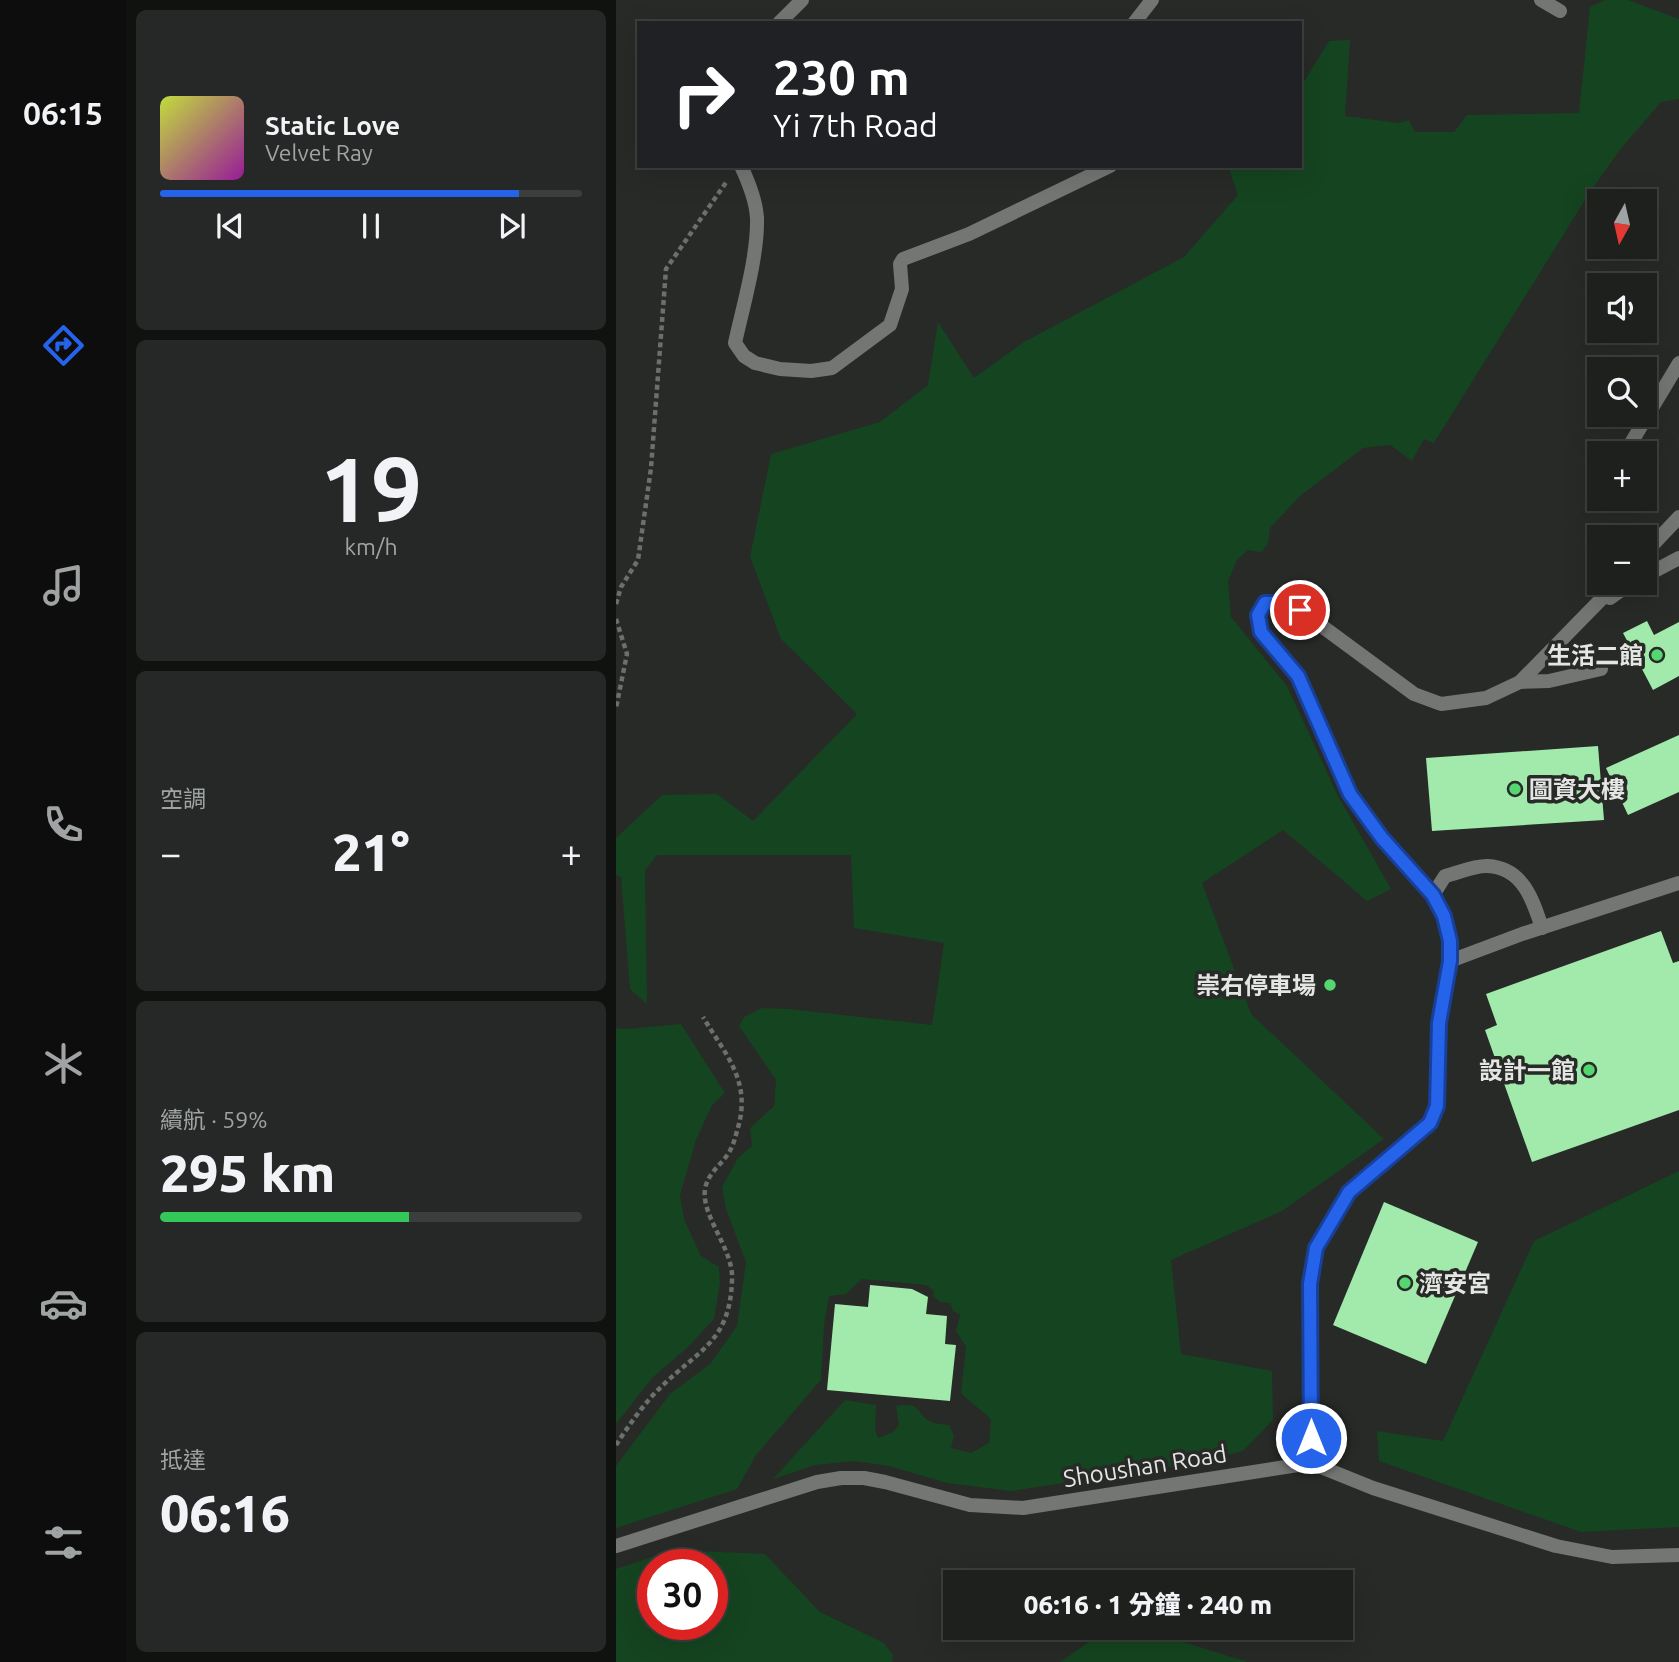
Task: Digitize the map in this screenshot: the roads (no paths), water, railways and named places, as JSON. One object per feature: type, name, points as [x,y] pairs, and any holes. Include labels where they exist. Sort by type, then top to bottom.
[{"type":"street","points":[[781,21],[802,0]]},
{"type":"street","points":[[1135,21],[1152,0]]},
{"type":"street","points":[[1541,0],[1560,11]]},
{"type":"street","points":[[736,171],[751,187],[757,219],[752,268],[735,343],[744,356],[755,363],[780,369],[811,371],[832,368],[890,325],[902,289],[900,264],[903,259],[969,234],[1106,168]]},
{"type":"street","points":[[1632,441],[1679,363]]},
{"type":"street","points":[[1657,540],[1679,517]]},
{"type":"street","points":[[1657,570],[1679,558]]},
{"type":"street","points":[[1311,1464],[1310,1284],[1316,1248],[1349,1192],[1430,1123],[1437,1106],[1439,1023],[1450,961],[1450,941],[1444,916],[1433,895],[1382,838],[1350,794],[1298,676],[1261,632],[1258,615],[1265,603],[1283,603],[1300,610],[1414,694],[1441,704],[1486,698],[1520,682],[1606,595]]},
{"type":"street","points":[[1584,618],[1615,595]]},
{"type":"street","points":[[1520,682],[1549,681],[1601,669]]},
{"type":"street","points":[[1433,895],[1445,876],[1487,866],[1513,872],[1531,896],[1542,928]]},
{"type":"street","points":[[1450,961],[1679,883]]},
{"type":"street","name":"Shoushan Road","points":[[616,1546],[817,1482],[841,1478],[885,1482],[970,1505],[1023,1508],[1311,1464],[1373,1488],[1556,1546],[1612,1557],[1679,1555]]},
{"type":"place","name":"生活二館","points":[[1657,655]]},
{"type":"place","name":"圖資大樓","points":[[1515,789]]},
{"type":"place","name":"崇右停車場","points":[[1330,985]]},
{"type":"place","name":"設計一館","points":[[1589,1070]]},
{"type":"place","name":"濟安宮","points":[[1405,1283]]}]
